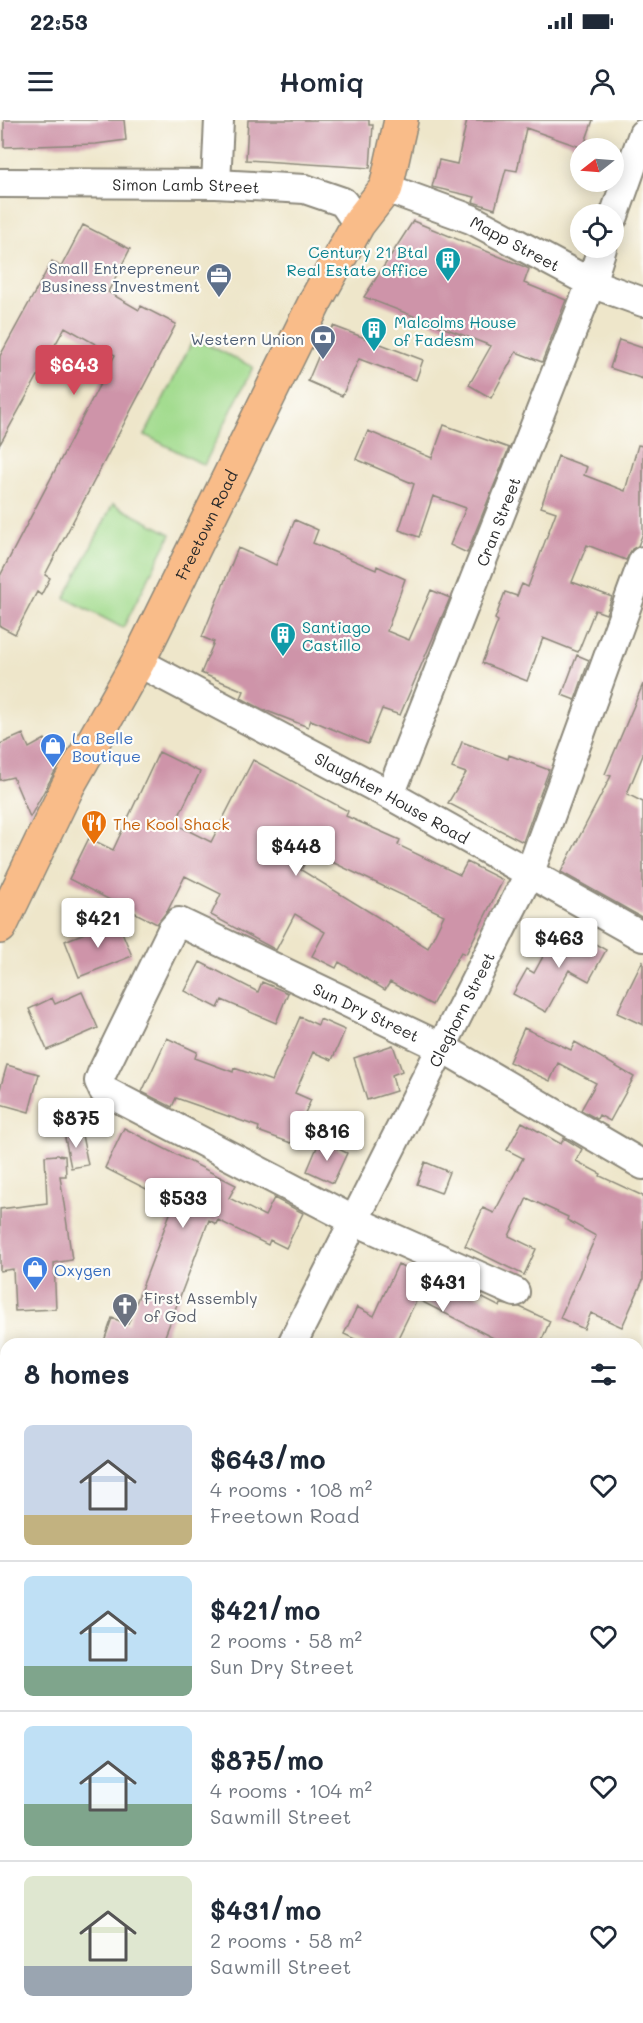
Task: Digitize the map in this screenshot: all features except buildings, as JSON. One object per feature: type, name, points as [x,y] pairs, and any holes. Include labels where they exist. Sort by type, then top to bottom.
[{"type":"main road","name":"Freetown Road","points":[[0,927],[68,786],[138,662],[316,300],[358,224],[386,188],[401,120]]},
{"type":"street","points":[[216,184],[219,120]]},
{"type":"street","points":[[618,204],[643,134]]},
{"type":"street","name":"Simon Lamb Street","points":[[0,183],[216,184],[305,189],[343,202],[358,224]]},
{"type":"street","name":"Mapp Street","points":[[386,188],[471,219],[591,283],[643,302]]},
{"type":"street","name":"Cran Street","points":[[390,795],[599,258]]},
{"type":"street","name":"Cleghorn Street","points":[[295,1338],[530,872],[643,561]]},
{"type":"street","name":"Slaughter House Road","points":[[138,662],[390,795],[643,937]]},
{"type":"street","name":"Sun Dry Street","points":[[354,1220],[103,1090],[99,1081],[102,1073],[172,930],[179,922],[441,1047],[643,1165]]},
{"type":"street","points":[[354,1220],[515,1293]]},
{"type":"green space","points":[[194,338],[253,367],[204,465],[145,435]]},
{"type":"green space","points":[[113,504],[171,534],[123,628],[65,598]]},
{"type":"place","name":"Century 21 Btal Real Estate office","points":[[448,283]]},
{"type":"place","name":"Small Entrepreneur Business Investment","points":[[219,299]]},
{"type":"place","name":"Malcolms House of Fadesm","points":[[374,353]]},
{"type":"place","name":"Western Union","points":[[323,361]]},
{"type":"place","name":"Santiago Castillo","points":[[283,658]]},
{"type":"place","name":"La Belle Boutique","points":[[53,769]]},
{"type":"place","name":"The Kool Shack","points":[[94,846]]},
{"type":"place","name":"Oxygen","points":[[35,1292]]},
{"type":"place","name":"First Assembly of God","points":[[125,1329]]}]
